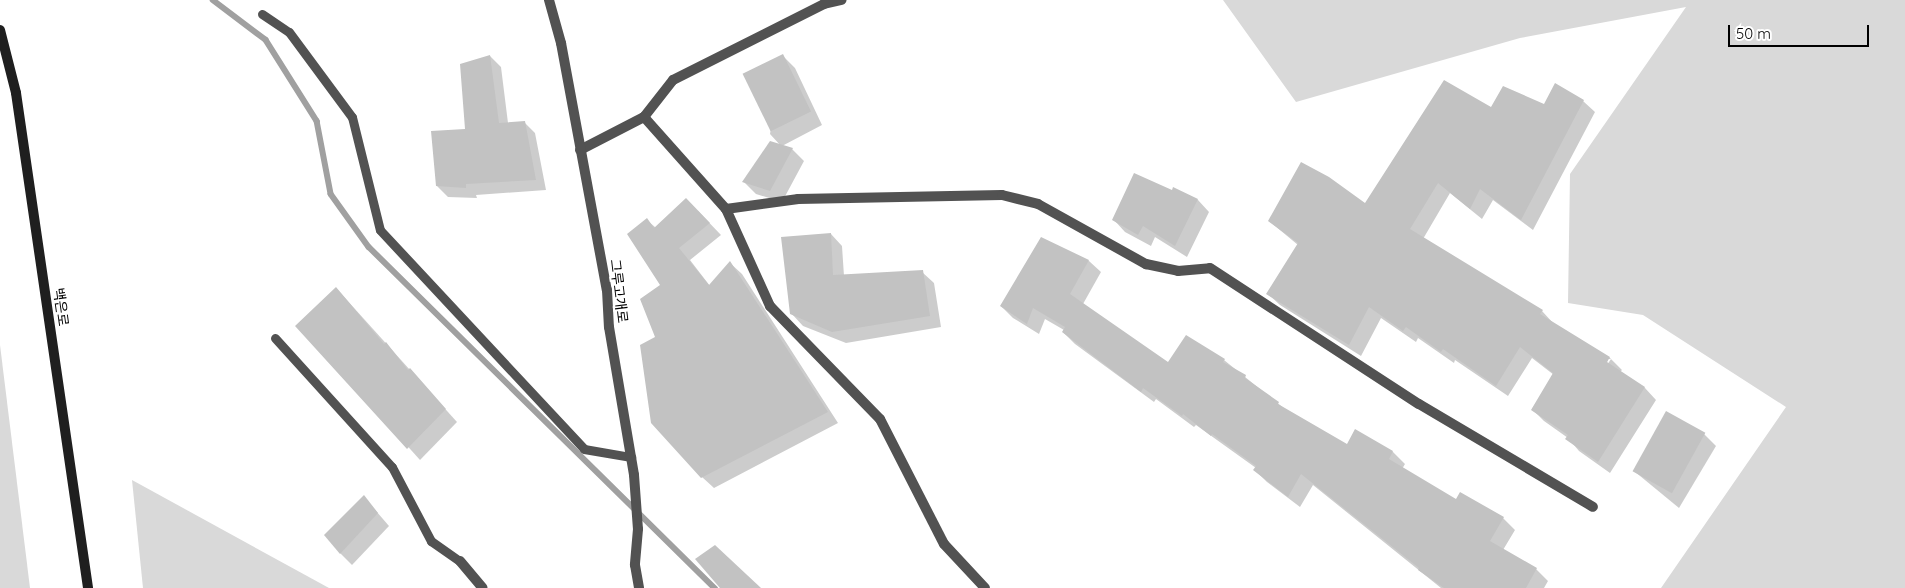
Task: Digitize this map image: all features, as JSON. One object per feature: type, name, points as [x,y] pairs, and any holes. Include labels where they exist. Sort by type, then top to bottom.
[{"type":"main road","name":"백은로","points":[[0,30],[16,93],[88,588]]},
{"type":"street","name":"그루고개로","points":[[549,0],[561,43],[607,290],[609,327],[634,475],[638,528],[635,565],[639,588]]},
{"type":"street","points":[[580,150],[644,117],[673,80],[824,4],[842,0]]},
{"type":"street","points":[[644,117],[726,209],[770,306],[880,419],[944,544],[985,588]]},
{"type":"street","points":[[726,209],[798,199],[993,195],[1002,195],[1038,204],[1146,264],[1178,271],[1210,268],[1420,404],[1593,508]]},
{"type":"street","points":[[460,561],[483,588]]},
{"type":"lane","points":[[262,14],[289,32],[352,117],[380,230],[584,449],[631,457]]},
{"type":"lane","points":[[276,338],[392,467],[431,541],[460,561]]},
{"type":"shaded area","points":[[1223,0],[1905,0],[1905,588],[1661,588],[1786,407],[1643,315],[1568,303],[1570,174],[1686,7],[1520,38],[1296,102]]},
{"type":"shaded area","points":[[0,345],[30,588],[0,588]]},
{"type":"shaded area","points":[[132,480],[329,588],[143,588]]},
{"type":"building","points":[[783,54],[811,112],[771,131],[743,74]]},
{"type":"building","points":[[490,55],[499,123],[525,121],[536,180],[466,184],[466,188],[436,186],[431,131],[465,129],[460,64]]},
{"type":"building","points":[[1444,80],[1491,107],[1503,86],[1544,104],[1555,83],[1584,100],[1521,220],[1480,189],[1470,209],[1438,183],[1410,229],[1543,310],[1540,314],[1610,357],[1607,362],[1645,387],[1598,462],[1565,439],[1568,435],[1531,410],[1553,373],[1520,347],[1496,386],[1443,349],[1441,352],[1406,327],[1403,331],[1369,307],[1349,345],[1266,294],[1298,243],[1268,221],[1301,162],[1329,177],[1365,203]]},
{"type":"building","points":[[770,141],[793,148],[770,191],[742,182]]},
{"type":"building","points":[[1134,173],[1172,190],[1173,187],[1198,199],[1175,246],[1143,226],[1138,235],[1112,220]]},
{"type":"building","points":[[686,198],[710,223],[679,248],[709,285],[730,261],[828,412],[701,478],[651,423],[640,345],[655,337],[640,299],[660,285],[627,234],[647,218],[654,228]]},
{"type":"building","points":[[831,233],[833,275],[923,270],[930,316],[832,332],[790,314],[781,237]]},
{"type":"building","points":[[1041,237],[1089,260],[1070,294],[1168,362],[1186,335],[1225,359],[1223,362],[1246,375],[1245,378],[1279,402],[1278,404],[1347,444],[1355,429],[1393,451],[1389,459],[1456,499],[1460,492],[1504,517],[1490,541],[1537,568],[1526,588],[1444,588],[1418,570],[1419,568],[1301,474],[1288,497],[1253,470],[1256,466],[1143,388],[1141,392],[1062,332],[1065,327],[1033,308],[1027,324],[1000,306]]},
{"type":"building","points":[[336,287],[384,344],[386,342],[408,370],[410,368],[446,409],[407,449],[295,326]]},
{"type":"building","points":[[1666,411],[1705,433],[1672,493],[1633,471]]},
{"type":"building","points":[[364,495],[378,513],[340,554],[324,535]]},
{"type":"building","points":[[715,545],[761,588],[720,588],[695,559]]},
{"type":"waterway","points":[[213,0],[266,40],[317,121],[331,194],[369,247],[715,588]]}]
